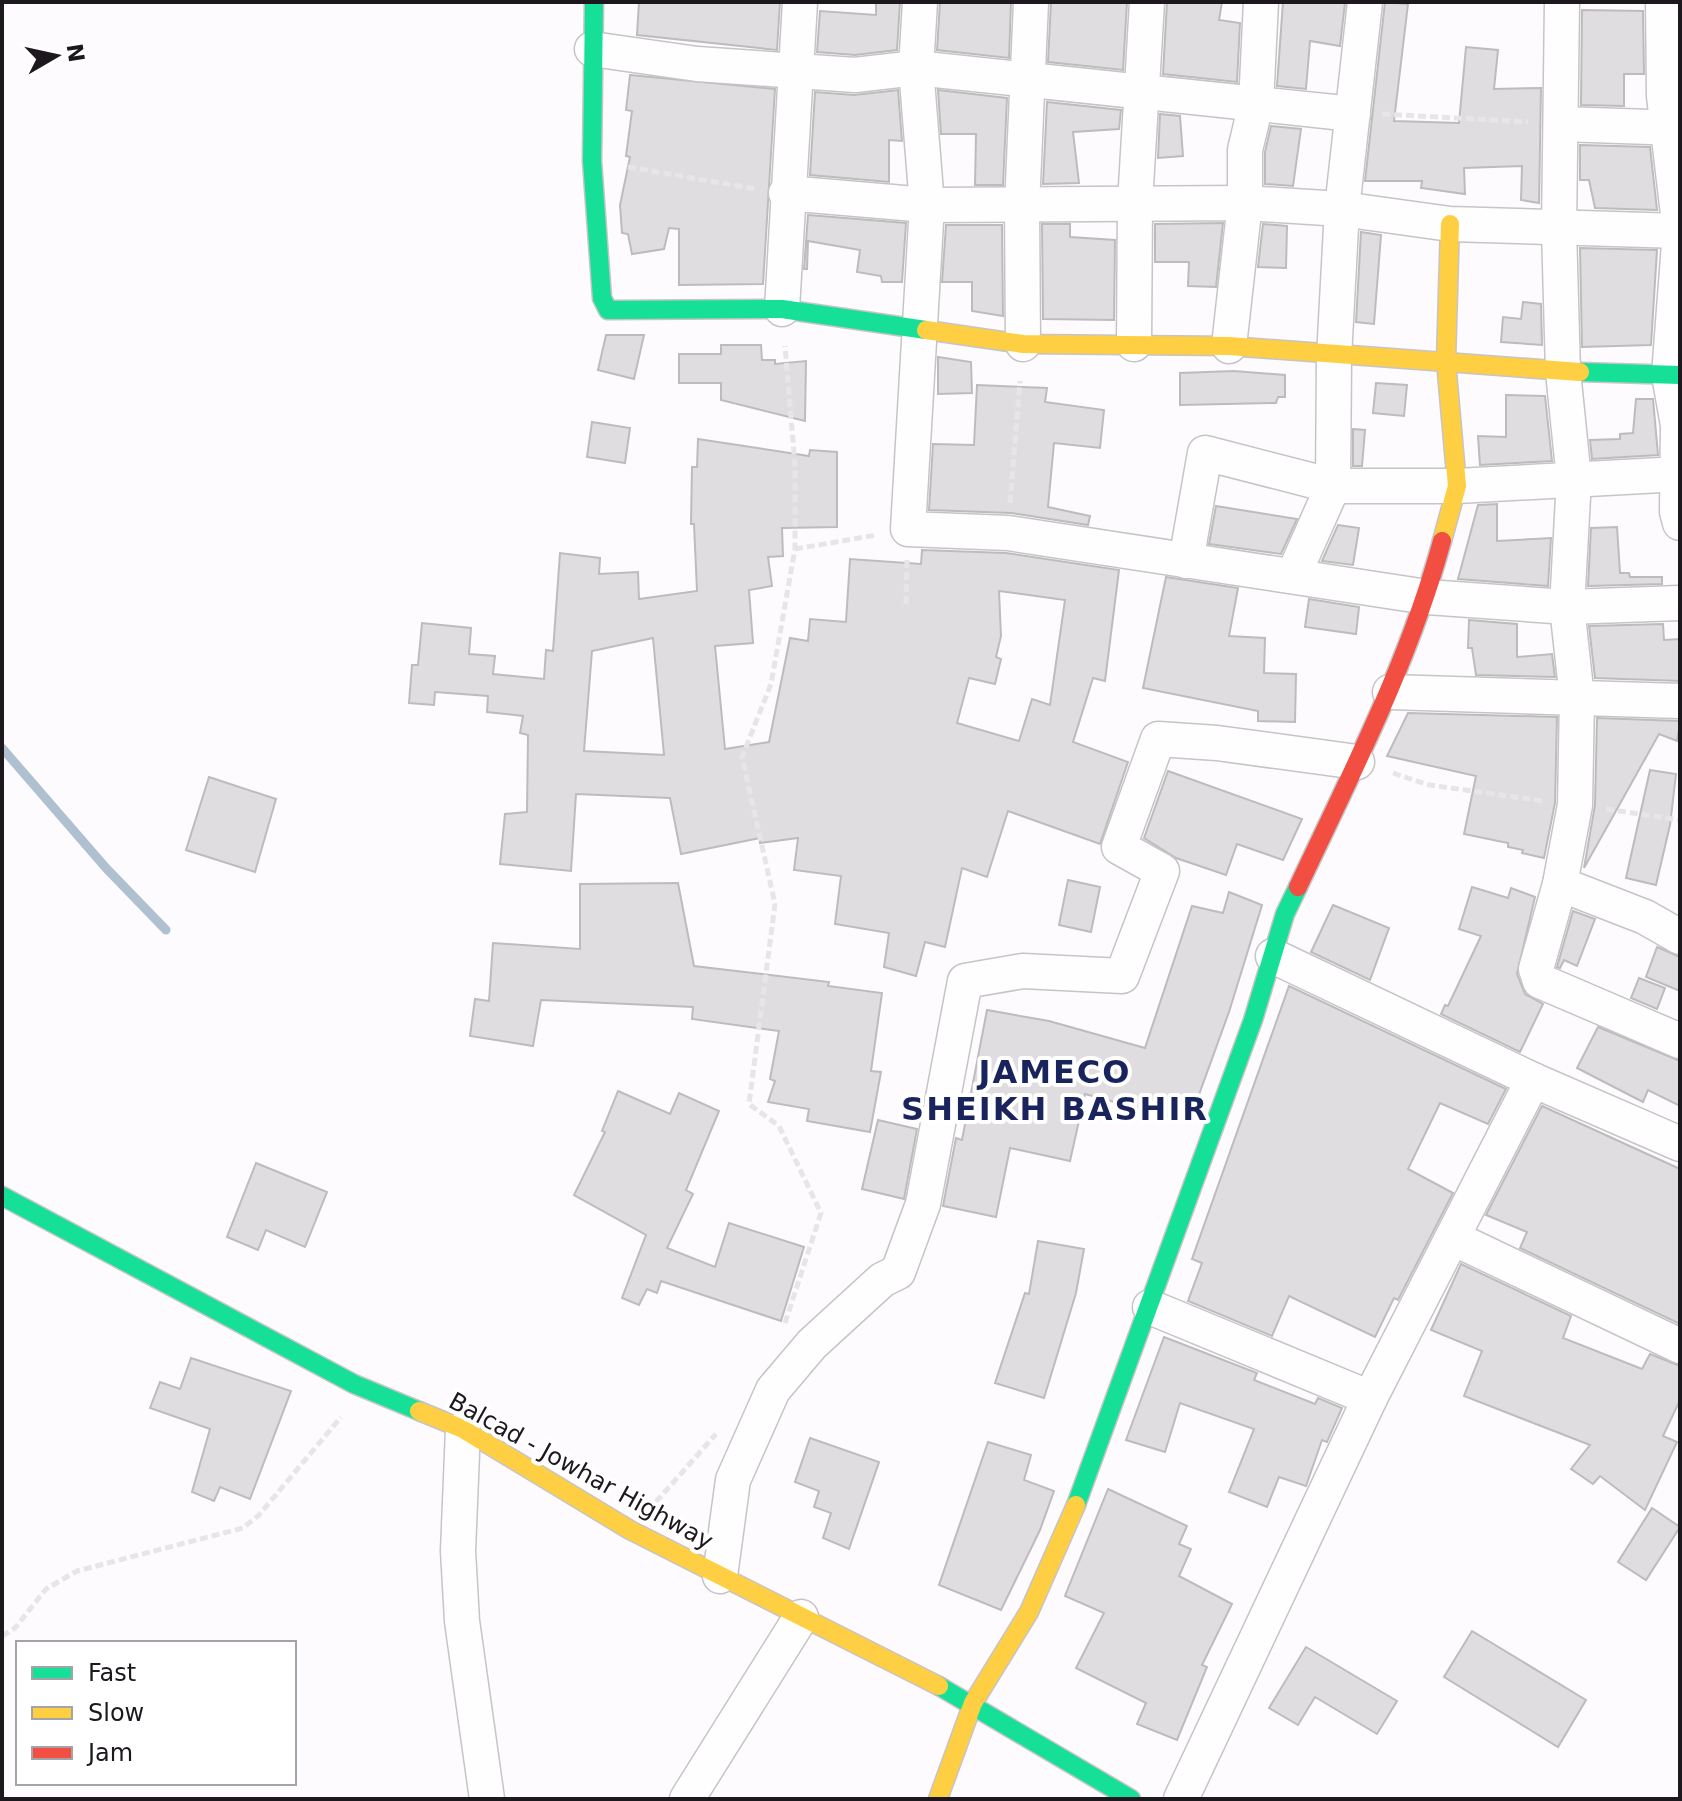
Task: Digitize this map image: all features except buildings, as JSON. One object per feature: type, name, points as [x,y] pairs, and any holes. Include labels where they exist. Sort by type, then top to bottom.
[{"type":"street","points":[[594,2],[592,161],[602,298],[608,310],[782,309],[1023,344],[1229,346],[1334,357],[1446,361],[1563,372],[1674,375]]},
{"type":"street","points":[[782,309],[786,193],[798,70],[800,2]]},
{"type":"street","points":[[920,2],[916,68],[927,205],[908,529],[1008,533],[1427,597],[1567,607],[1680,603]]},
{"type":"street","points":[[1023,344],[1022,206],[1031,2]]},
{"type":"street","points":[[1134,344],[1135,203],[1147,2]]},
{"type":"street","points":[[1229,346],[1245,203],[1245,150],[1256,104],[1261,2]]},
{"type":"street","points":[[1293,576],[1333,486],[1334,357],[1342,209],[1365,2]]},
{"type":"street","points":[[1562,2],[1559,229],[1563,372],[1574,479],[1567,607],[1577,698],[1575,805],[1560,884],[1536,969],[1540,981],[1680,1041]]},
{"type":"street","points":[[1645,2],[1680,3]]},
{"type":"street","points":[[1663,2],[1680,231],[1674,375],[1680,474],[1677,512],[1680,523]]},
{"type":"street","points":[[592,49],[697,64],[855,75],[916,68],[1141,89],[1353,114]]},
{"type":"street","points":[[1561,124],[1674,128]]},
{"type":"street","points":[[786,193],[927,205],[1245,203],[1342,209],[1450,224],[1680,231]]},
{"type":"street","points":[[938,1799],[973,1703],[1029,1612],[1063,1540],[1150,1307],[1285,914],[1390,692],[1427,597],[1457,486],[1446,361],[1450,224]]},
{"type":"street","points":[[1186,561],[1205,453],[1333,486],[1457,486],[1680,474]]},
{"type":"street","points":[[1390,692],[1680,701]]},
{"type":"street","points":[[720,1576],[733,1480],[773,1390],[812,1344],[882,1280],[898,1272],[923,1204],[965,981],[1023,971],[1122,976],[1162,871],[1119,847],[1158,739],[1217,743],[1357,762]]},
{"type":"street","points":[[1560,884],[1645,917],[1680,937]]},
{"type":"street","points":[[1273,956],[1533,1080],[1678,1138]]},
{"type":"street","points":[[1181,1799],[1370,1398],[1533,1080]]},
{"type":"street","name":"Balcad - Jowhar Highway","points":[[2,1196],[365,1388],[463,1429],[630,1530],[973,1703],[1131,1799]]},
{"type":"street","points":[[1453,1238],[1680,1346]]},
{"type":"street","points":[[1150,1307],[1370,1398]]},
{"type":"street","points":[[463,1429],[459,1579],[487,1799]]},
{"type":"street","points":[[687,1799],[801,1617]]},
{"type":"path","points":[[1353,114],[1561,124]]},
{"type":"path","points":[[592,161],[786,193]]},
{"type":"path","points":[[782,309],[795,465],[795,549],[771,684],[742,757],[775,904],[749,1104],[779,1126],[821,1213],[782,1331]]},
{"type":"path","points":[[1008,533],[1023,344]]},
{"type":"path","points":[[795,549],[908,529],[906,604]]},
{"type":"path","points":[[1357,762],[1429,785],[1680,820]]},
{"type":"path","points":[[2,1636],[15,1628],[46,1589],[77,1571],[243,1528],[259,1515],[365,1388]]},
{"type":"waterway","points":[[2,748],[106,868],[166,930]]},
{"type":"traffic: fast","points":[[594,2],[592,161],[602,298],[608,310],[782,309],[926,330]]},
{"type":"traffic: fast","points":[[1580,372],[1680,375]]},
{"type":"traffic: fast","points":[[1076,1505],[1253,1020],[1285,914],[1298,887]]},
{"type":"traffic: fast","points":[[2,1196],[354,1384],[419,1411]]},
{"type":"traffic: fast","points":[[939,1686],[1131,1799]]},
{"type":"traffic: slow","points":[[1442,541],[1457,486],[1446,361],[1450,224]]},
{"type":"traffic: slow","points":[[926,330],[1023,344],[1229,346],[1580,372]]},
{"type":"traffic: slow","points":[[419,1411],[463,1429],[630,1530],[939,1686]]},
{"type":"traffic: slow","points":[[938,1799],[973,1703],[1029,1612],[1076,1505]]},
{"type":"traffic: jam","points":[[1298,887],[1396,674],[1429,586],[1442,541]]},
{"type":"district","name":"JAMECO SHEIKH BASHIR","points":[[1055,1090]]}]
